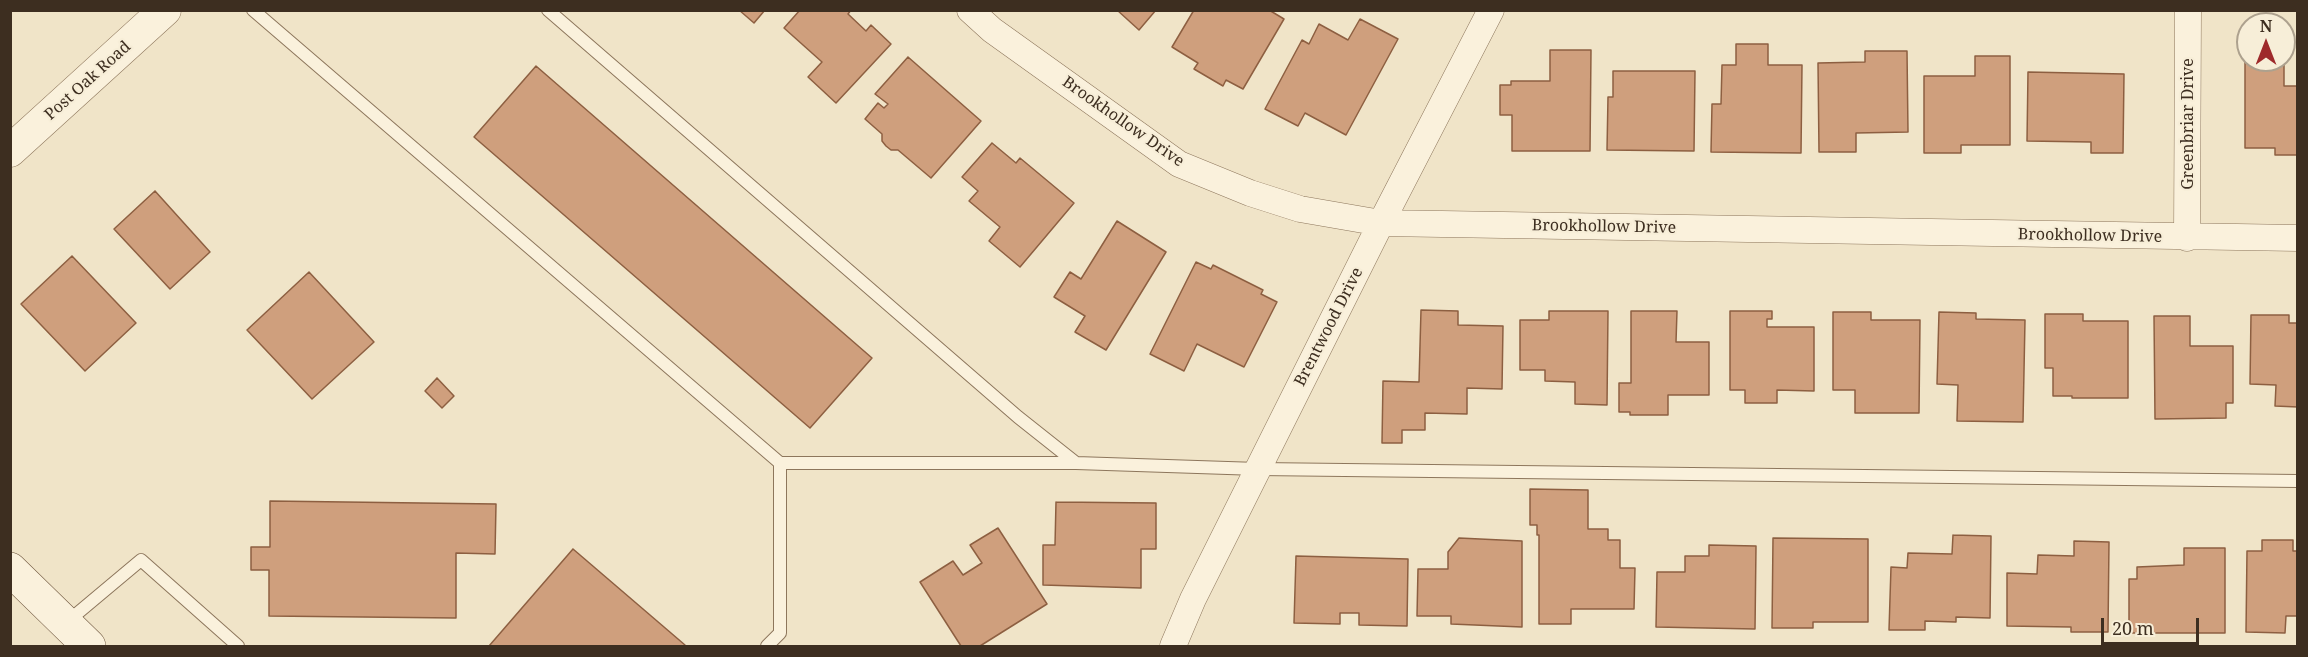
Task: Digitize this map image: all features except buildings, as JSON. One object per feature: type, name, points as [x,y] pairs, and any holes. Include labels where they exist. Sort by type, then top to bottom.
[{"type":"main road","points":[[10,569],[89,646]]},
{"type":"street","name":"Post Oak Road","points":[[10,152],[165,10]]},
{"type":"street","name":"Brookhollow Drive","points":[[970,10],[992,30],[1179,164],[1250,193],[1300,209],[1381,223],[2187,238],[2298,238]]},
{"type":"street","name":"Greenbriar Drive","points":[[2187,238],[2188,10]]},
{"type":"street","name":"Brentwood Drive","points":[[1173,646],[1193,599],[1490,11]]},
{"type":"lane","points":[[253,10],[780,463],[1077,464],[1258,469],[2298,481]]},
{"type":"lane","points":[[548,10],[1010,409],[1077,464]]},
{"type":"lane","points":[[767,646],[780,633],[780,463]]},
{"type":"lane","points":[[65,623],[141,560],[238,646]]}]
